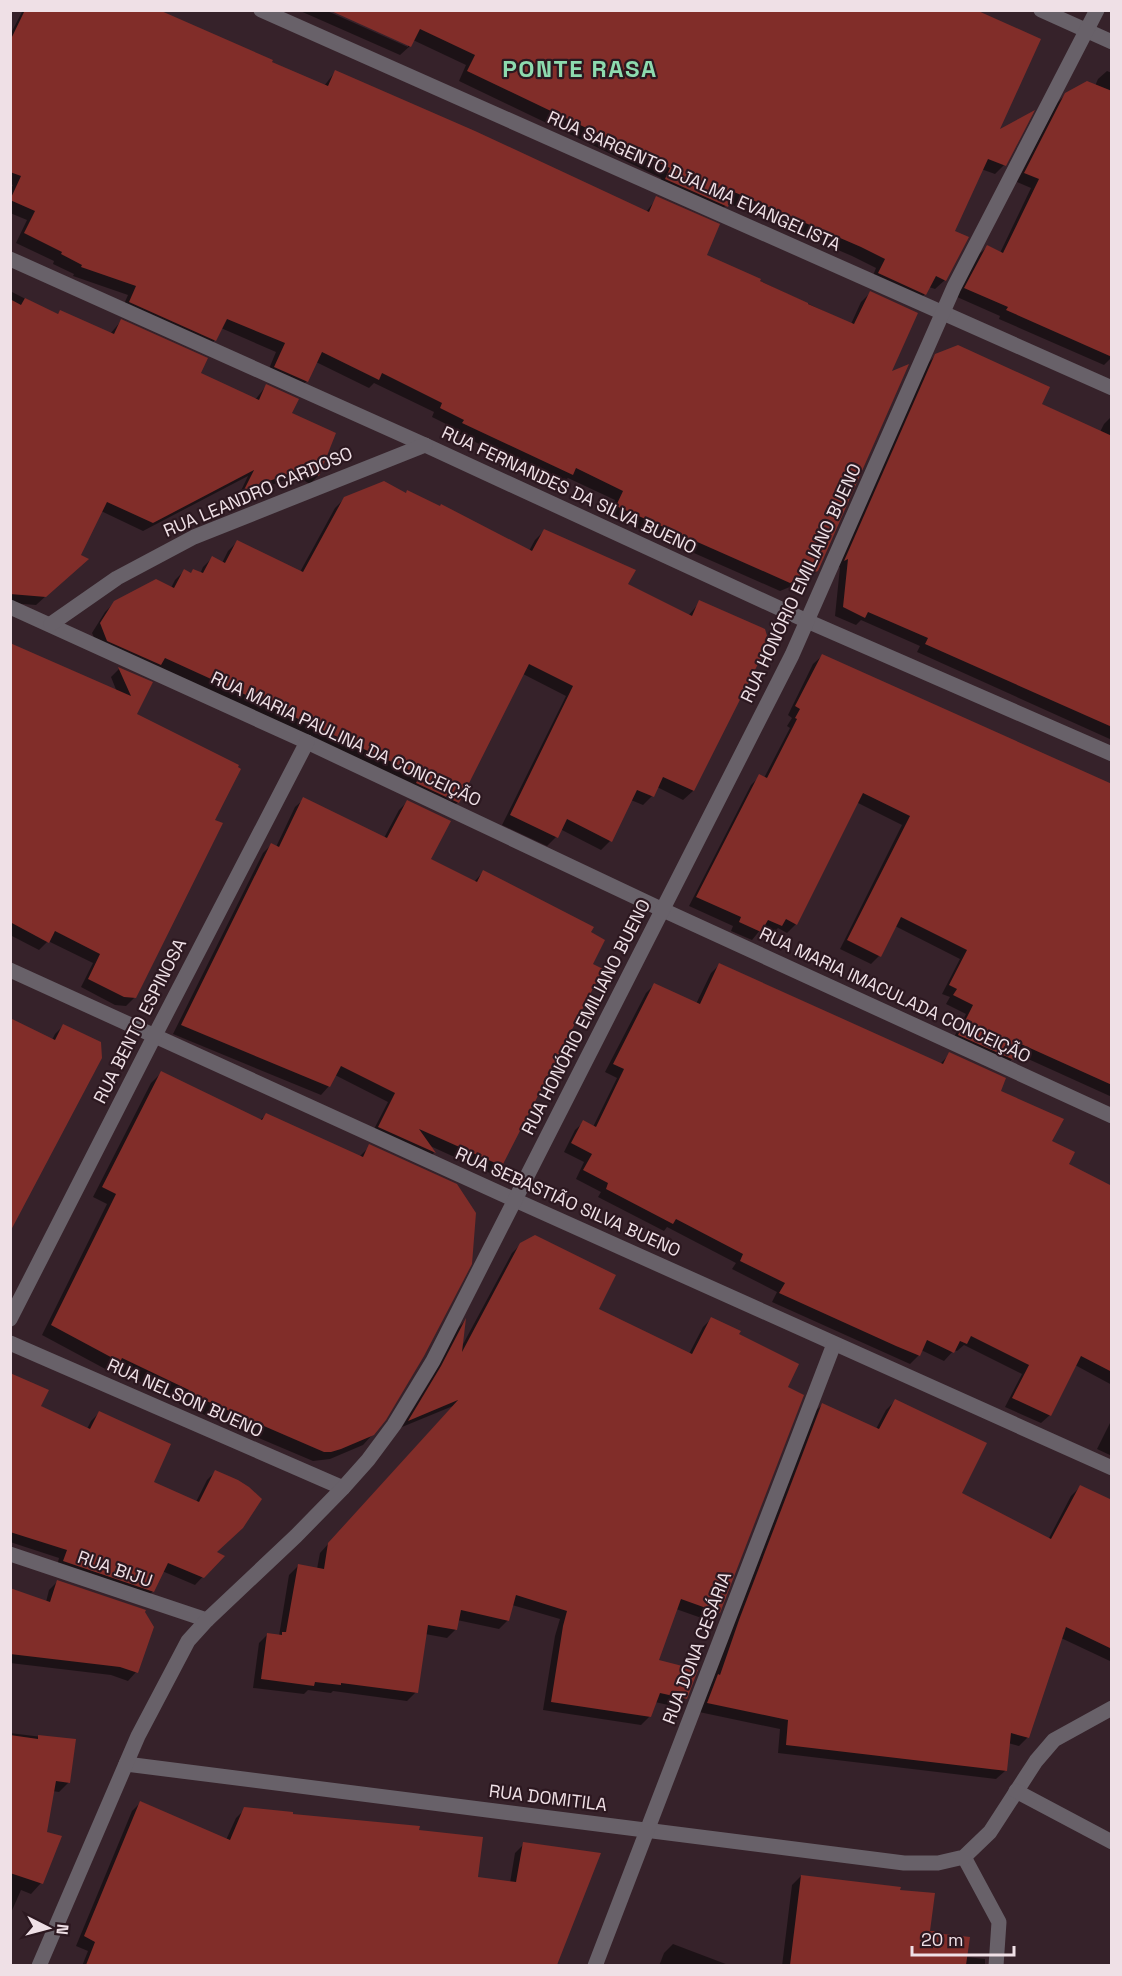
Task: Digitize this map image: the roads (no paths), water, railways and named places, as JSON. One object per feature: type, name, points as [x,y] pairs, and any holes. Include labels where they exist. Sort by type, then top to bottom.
[{"type":"street","name":"RUA SARGENTO DJALMA EVANGELISTA","points":[[261,10],[1112,388]]},
{"type":"street","points":[[1041,10],[1112,42]]},
{"type":"street","name":"RUA HONÓRIO EMILIANO BUENO","points":[[39,1965],[138,1736],[188,1641],[207,1620],[296,1536],[368,1460],[394,1425],[433,1361],[792,655],[954,287],[1097,10]]},
{"type":"street","name":"RUA FERNANDES DA SILVA BUENO","points":[[10,259],[425,445],[807,621],[1112,754]]},
{"type":"street","name":"RUA LEANDRO CARDOSO","points":[[51,624],[117,578],[194,537],[425,445]]},
{"type":"street","name":"RUA MARIA PAULINA DA CONCEIÇÃO","points":[[10,607],[307,742],[663,910]]},
{"type":"street","name":"RUA BENTO ESPINOSA","points":[[10,1319],[307,742]]},
{"type":"street","name":"RUA MARIA IMACULADA CONCEIÇÃO","points":[[663,910],[1112,1116]]},
{"type":"street","name":"RUA SEBASTIÃO SILVA BUENO","points":[[10,970],[514,1200],[1112,1468]]},
{"type":"street","name":"RUA NELSON BUENO","points":[[10,1343],[343,1488]]},
{"type":"street","name":"RUA DONA CESÁRIA","points":[[595,1965],[834,1344]]},
{"type":"street","name":"RUA BIJU","points":[[10,1554],[207,1620]]},
{"type":"street","points":[[996,1965],[999,1922],[964,1857],[990,1832],[1036,1761],[1054,1740],[1112,1708]]},
{"type":"street","name":"RUA DOMITILA","points":[[126,1764],[904,1863],[938,1863],[964,1857]]},
{"type":"street","points":[[1016,1791],[1112,1842]]},
{"type":"district","name":"PONTE RASA","points":[[580,69]]}]
